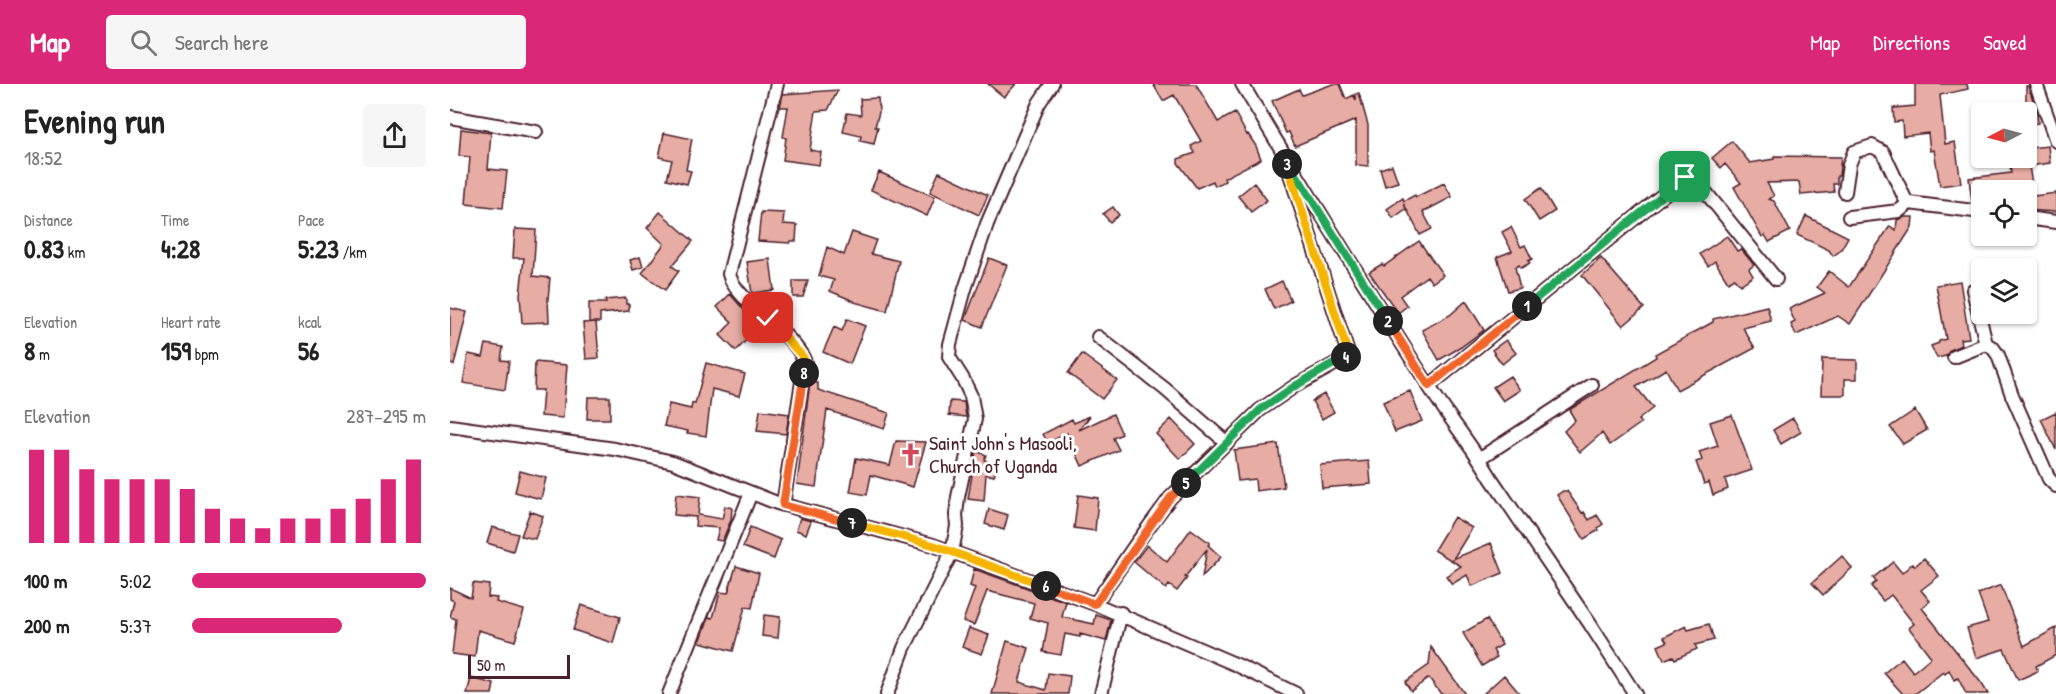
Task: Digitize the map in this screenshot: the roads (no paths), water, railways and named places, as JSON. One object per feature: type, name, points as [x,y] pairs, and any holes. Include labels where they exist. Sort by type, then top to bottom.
[{"type":"street","points":[[777,84],[729,274],[735,288],[768,318],[799,351],[805,362],[783,505]]},
{"type":"street","points":[[887,694],[904,648],[952,552],[957,526],[958,497],[975,419],[971,396],[949,357],[965,289],[987,224],[1039,103],[1052,84]]},
{"type":"street","points":[[1242,84],[1429,386],[1635,694]]},
{"type":"street","points":[[2036,84],[2056,141]]},
{"type":"street","points":[[450,117],[536,132]]},
{"type":"street","points":[[1845,192],[1849,165],[1854,152],[1872,146],[1883,152],[1909,203],[1971,211]]},
{"type":"street","points":[[1095,604],[1170,498],[1260,410],[1295,386],[1349,356],[1284,155]]},
{"type":"street","points":[[1429,386],[1685,177],[1695,179],[1776,279]]},
{"type":"street","points":[[1849,217],[1899,211],[1909,203]]},
{"type":"street","points":[[2037,219],[2055,220]]},
{"type":"street","points":[[1981,324],[1986,344],[1998,355],[2012,395],[2049,479],[2056,486]]},
{"type":"street","points":[[1098,337],[1165,389],[1227,443]]},
{"type":"street","points":[[1954,357],[1986,344]]},
{"type":"street","points":[[1479,459],[1592,385]]},
{"type":"street","points":[[450,426],[615,448],[673,462],[783,505],[952,552],[1121,613],[1296,694]]},
{"type":"street","points":[[669,694],[751,493]]},
{"type":"street","points":[[1101,694],[1121,613]]},
{"type":"place","name":"Saint John's Masooli, Church of Uganda","points":[[911,454]]}]
